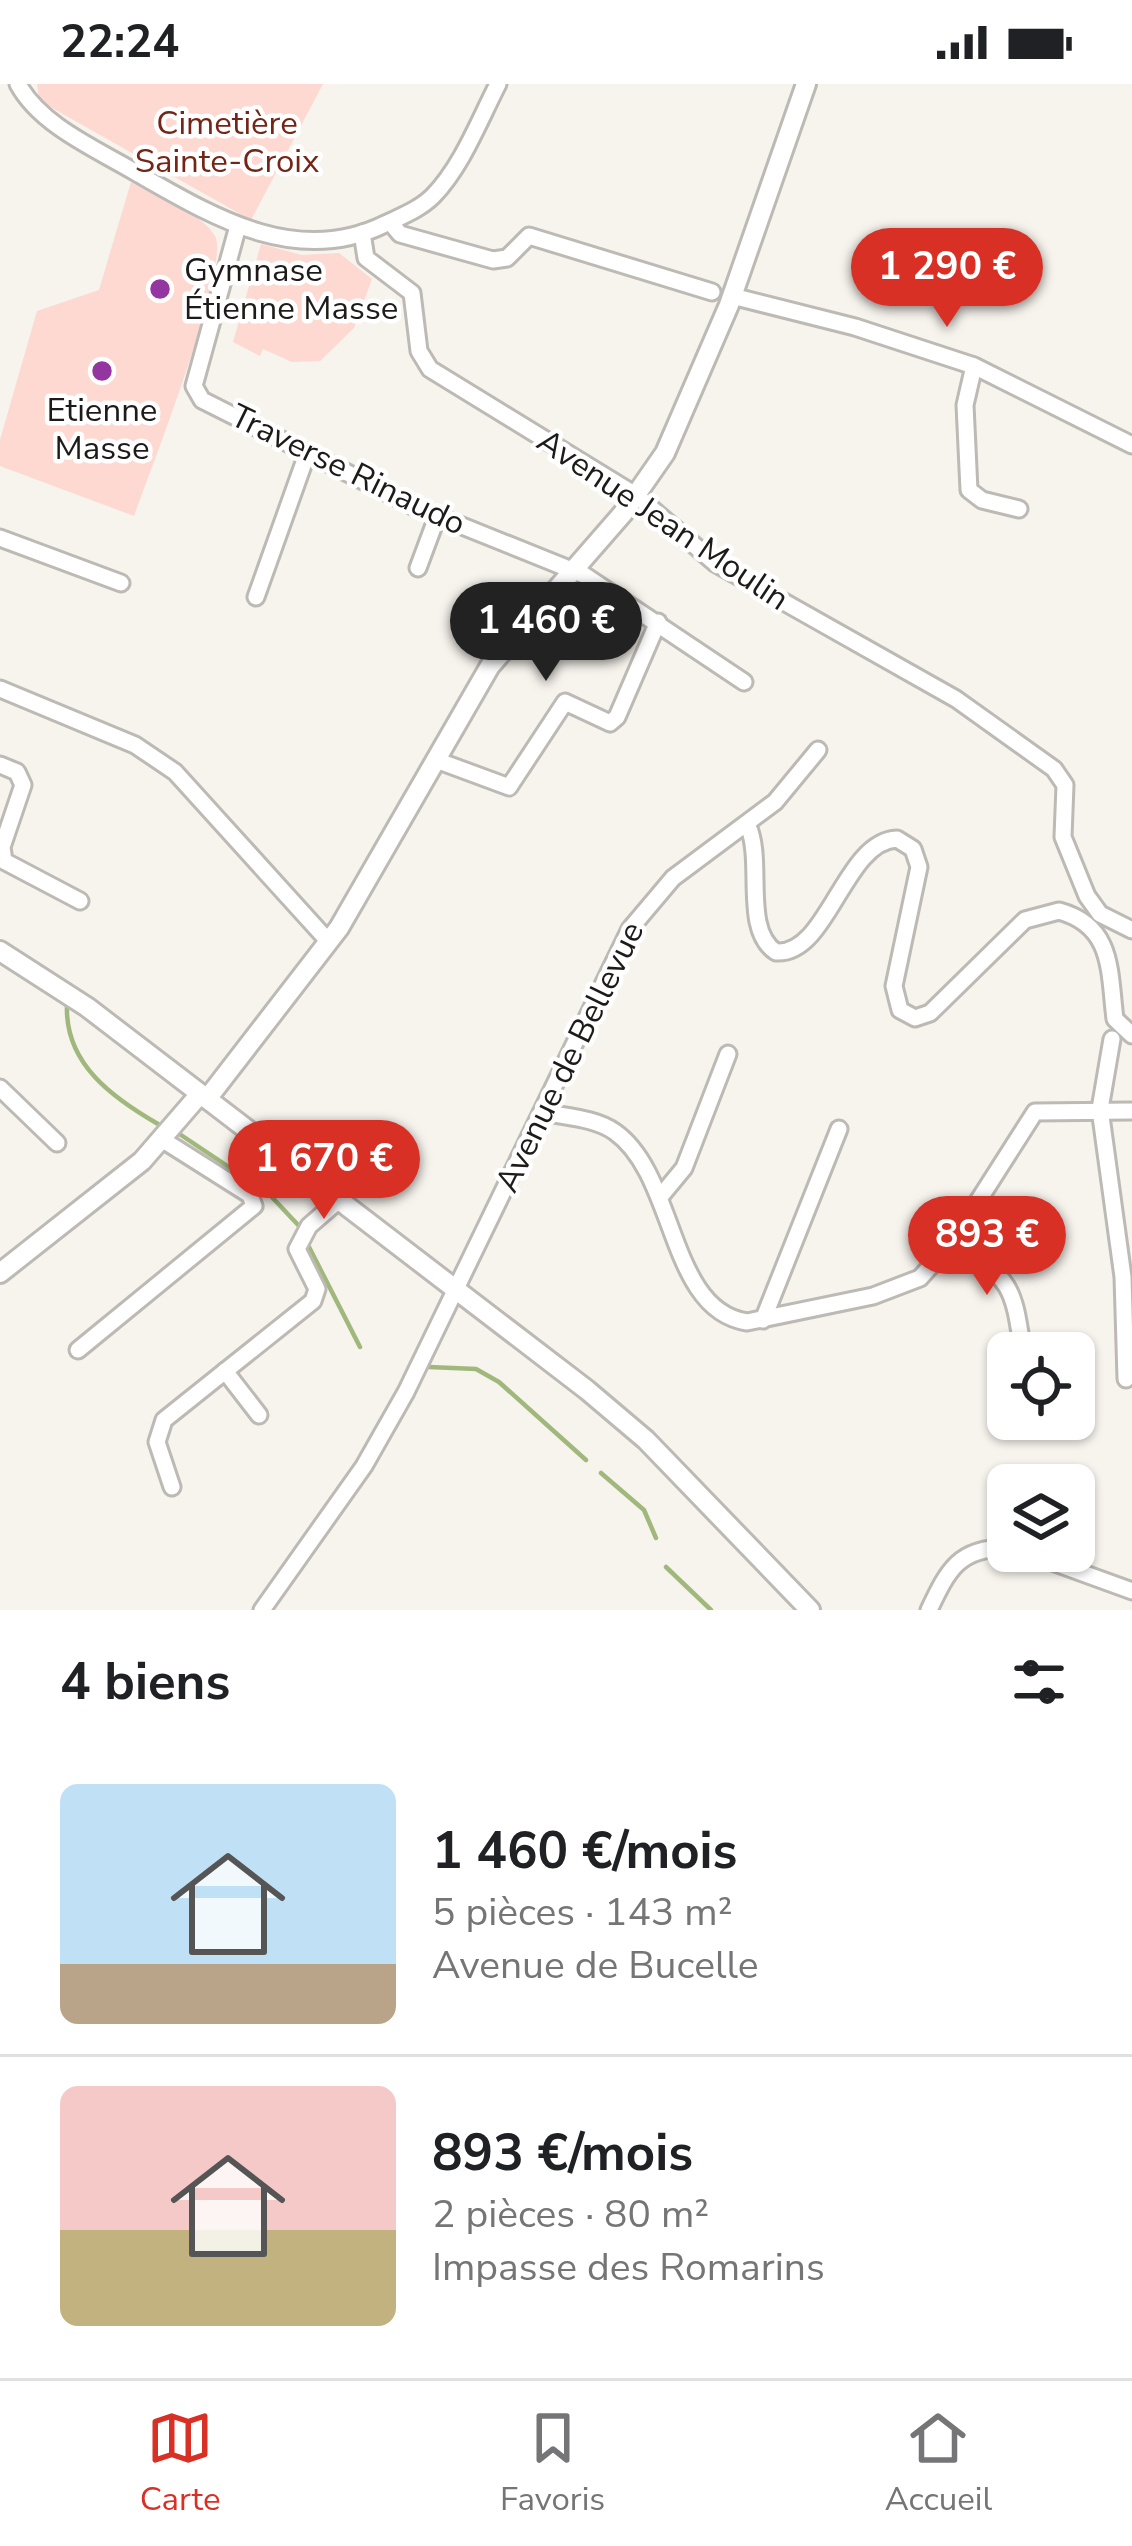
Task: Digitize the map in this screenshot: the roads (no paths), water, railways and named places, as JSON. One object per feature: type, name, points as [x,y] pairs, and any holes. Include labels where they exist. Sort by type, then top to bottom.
[{"type":"street","points":[[26,89],[83,142],[238,226],[292,242],[362,233],[432,196],[451,173],[498,84]]},
{"type":"street","points":[[0,1273],[163,1140],[203,1096],[328,942],[490,666],[637,496],[672,440],[722,294],[806,84]]},
{"type":"street","points":[[390,222],[400,234],[493,260],[507,258],[529,236],[722,294],[855,327],[974,366],[1132,445]]},
{"type":"street","name":"Traverse Rinaudo","points":[[238,226],[196,392],[202,400],[437,517],[570,572],[658,622],[744,682]]},
{"type":"street","name":"Avenue Jean Moulin","points":[[362,233],[366,258],[412,293],[419,351],[430,369],[637,496],[715,563],[956,699],[1060,773],[1066,796],[1063,838],[1087,896],[1100,914],[1132,930]]},
{"type":"street","points":[[974,366],[965,406],[969,490],[982,500],[1019,509]]},
{"type":"street","points":[[256,597],[308,454]]},
{"type":"street","points":[[418,568],[437,517]]},
{"type":"street","points":[[0,538],[121,583]]},
{"type":"street","points":[[436,760],[508,787],[565,702],[610,723],[616,717],[658,622]]},
{"type":"street","points":[[0,688],[135,745],[175,772],[214,809],[328,942]]},
{"type":"street","name":"Avenue de Bellevue","points":[[262,1610],[364,1466],[643,910],[693,861],[748,826],[781,796],[818,750]]},
{"type":"street","points":[[0,765],[16,772],[23,785],[2,847],[4,861],[80,901]]},
{"type":"street","points":[[748,826],[758,856],[760,932],[776,952],[802,945],[872,849],[897,839],[913,849],[919,867],[894,986],[900,1010],[915,1018],[930,1013],[1025,920],[1059,911],[1100,936],[1110,961],[1115,1019],[1132,1034]]},
{"type":"street","points":[[0,951],[87,1007],[646,1440],[810,1610]]},
{"type":"street","points":[[1112,1039],[1100,1108],[1124,1277],[1126,1378]]},
{"type":"street","points":[[660,1197],[684,1168],[728,1054]]},
{"type":"street","points":[[0,1088],[57,1143]]},
{"type":"street","points":[[544,1112],[613,1130],[639,1159],[660,1197],[706,1304],[729,1319],[763,1320],[907,1285],[928,1271],[1035,1112],[1132,1111]]},
{"type":"street","points":[[763,1320],[839,1130]]},
{"type":"street","points":[[78,1350],[254,1206],[250,1196],[163,1140]]},
{"type":"street","points":[[172,1487],[157,1442],[164,1420],[313,1301],[317,1289],[297,1249],[309,1226],[339,1200]]},
{"type":"street","points":[[952,1241],[994,1270],[1014,1293],[1020,1332]]},
{"type":"street","points":[[225,1371],[259,1415]]},
{"type":"street","points":[[928,1610],[953,1562],[966,1553],[987,1550]]},
{"type":"street","points":[[1078,1572],[1132,1592]]},
{"type":"waterway","points":[[67,1006],[68,1027],[83,1062],[109,1091],[158,1124]]},
{"type":"waterway","points":[[181,1135],[269,1194],[300,1227]]},
{"type":"waterway","points":[[309,1247],[360,1347]]},
{"type":"waterway","points":[[429,1367],[476,1369],[499,1382],[586,1460]]},
{"type":"waterway","points":[[601,1473],[644,1510],[656,1538]]},
{"type":"waterway","points":[[666,1567],[711,1610]]},
{"type":"place","name":"Gymnase Étienne Masse","points":[[160,289]]},
{"type":"place","name":"Etienne Masse","points":[[102,371]]},
{"type":"park label","name":"Cimetière Sainte-Croix","points":[[227,142]]}]
